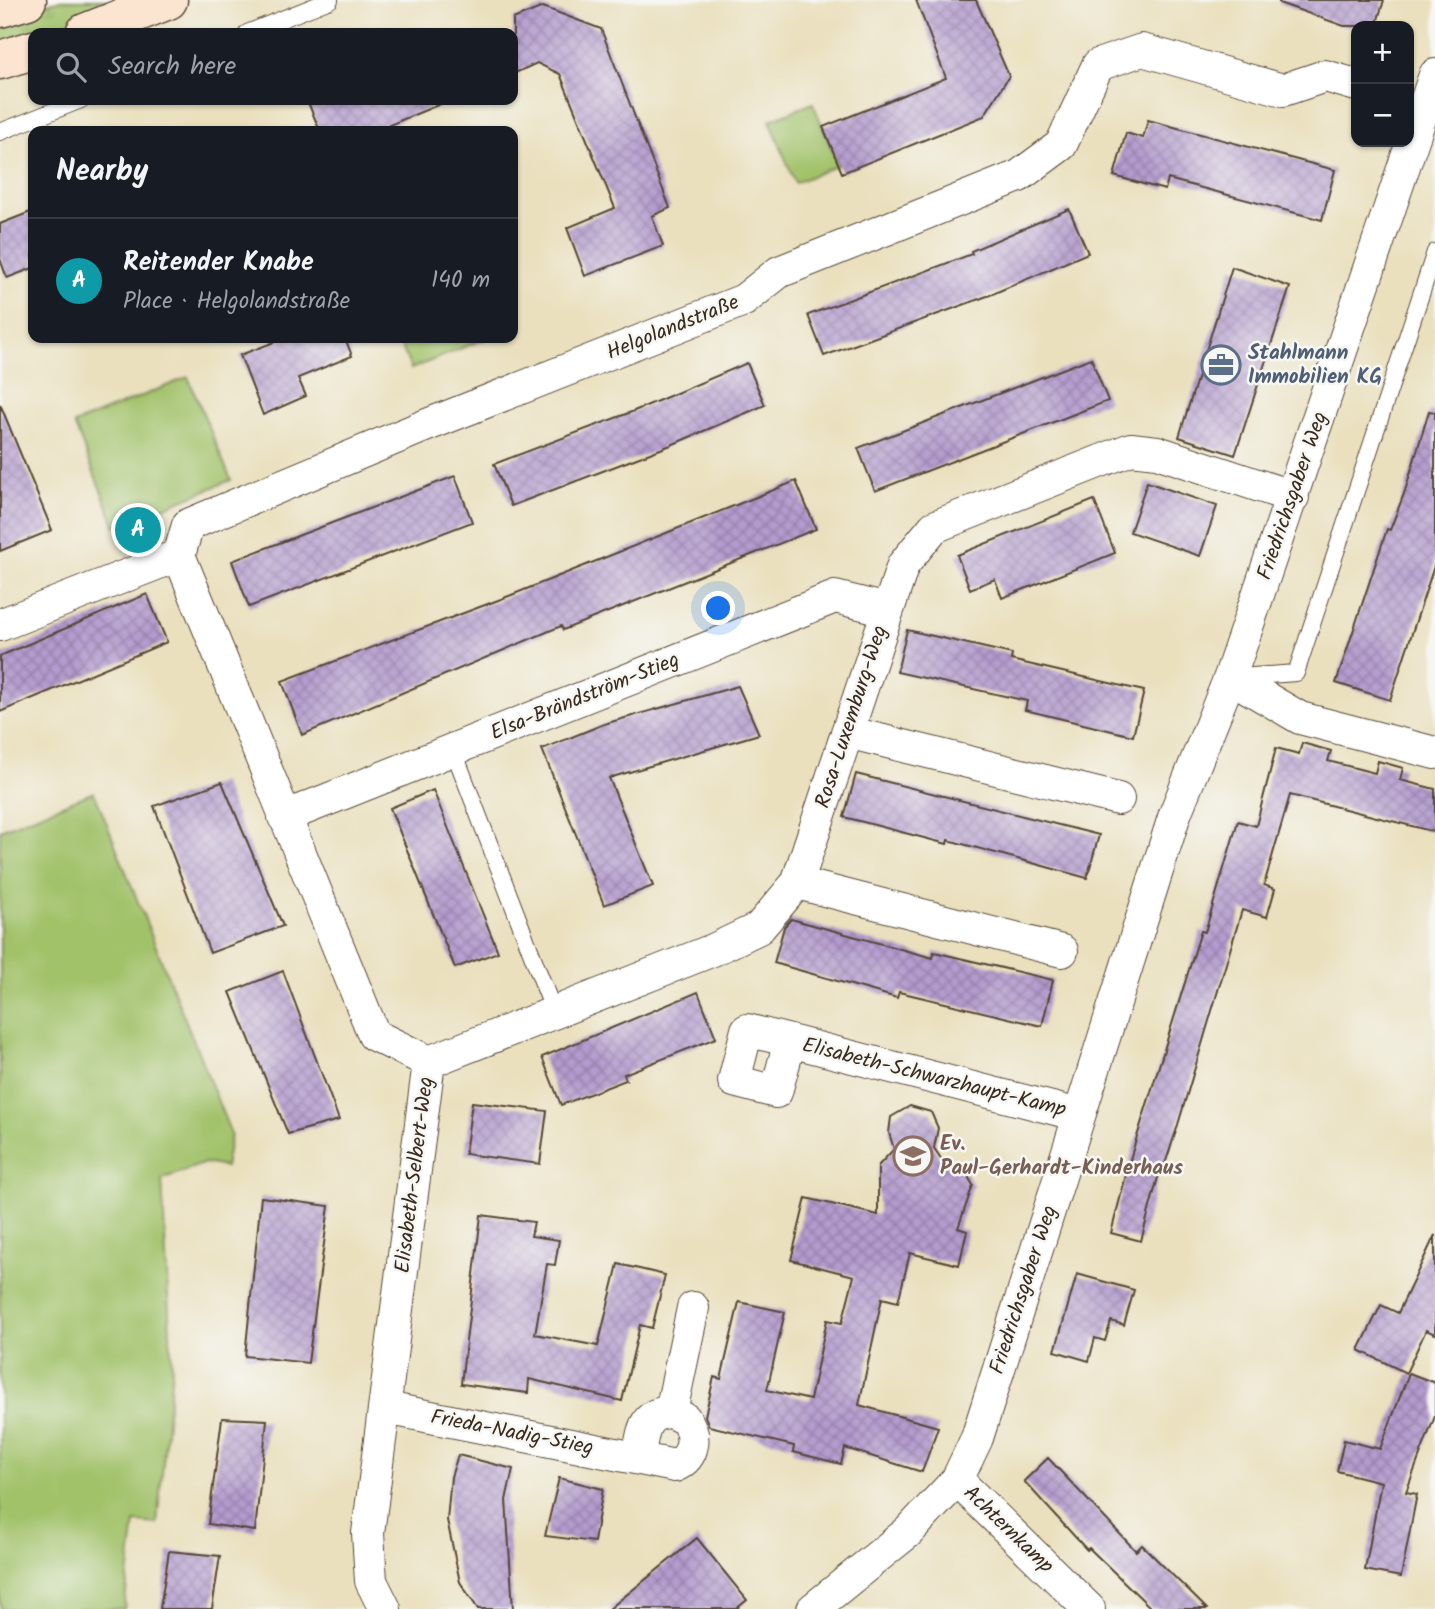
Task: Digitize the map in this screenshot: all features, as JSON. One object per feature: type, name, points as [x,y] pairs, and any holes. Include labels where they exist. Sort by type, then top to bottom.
[{"type":"main road","points":[[0,8],[27,0]]},
{"type":"main road","points":[[98,28],[168,0]]},
{"type":"main road","points":[[0,60],[28,52]]},
{"type":"street","name":"Helgolandstraße","points":[[179,555],[188,525],[422,427],[744,300],[779,272],[1019,176],[1061,145],[1098,65],[1142,50],[1283,90],[1325,75],[1353,84]]},
{"type":"street","name":"Friedrichsgaber Weg","points":[[813,1609],[908,1532],[957,1480],[977,1438],[1175,814],[1230,677],[1435,75]]},
{"type":"street","name":"Rosa-Luxemburg-Weg","points":[[429,1062],[713,950],[759,928],[797,883],[903,565],[934,527],[1131,449],[1157,452],[1293,497]]},
{"type":"street","points":[[0,625],[179,555]]},
{"type":"street","name":"Elisabeth-Selbert-Weg","points":[[179,555],[374,1035],[429,1062],[368,1533],[371,1581],[385,1609]]},
{"type":"street","name":"Elsa-Brändström-Stieg","points":[[285,817],[835,597],[888,610]]},
{"type":"street","points":[[1230,677],[1300,718],[1435,753]]},
{"type":"street","points":[[847,732],[1118,799]]},
{"type":"street","points":[[797,883],[1062,951]]},
{"type":"street","name":"Elisabeth-Schwarzhaupt-Kamp","points":[[789,1041],[1079,1115]]},
{"type":"street","points":[[638,1458],[650,1418],[656,1413],[671,1412],[693,1308]]},
{"type":"street","name":"Frieda-Nadig-Stieg","points":[[386,1408],[675,1466],[688,1456],[692,1447],[691,1427],[685,1419],[671,1412]]},
{"type":"street","name":"Achternkamp","points":[[957,1480],[1089,1609]]},
{"type":"lane","points":[[255,28],[290,7],[330,0]]},
{"type":"lane","points":[[0,132],[68,105]]},
{"type":"lane","points":[[1230,677],[1296,673],[1435,252]]},
{"type":"lane","points":[[453,749],[554,1012]]},
{"type":"green space","points":[[61,0],[134,0],[52,28],[28,28],[28,36],[0,46],[0,18]]},
{"type":"green space","points":[[813,103],[838,165],[795,183],[770,120]]},
{"type":"green space","points":[[400,343],[475,343],[411,369]]},
{"type":"green space","points":[[188,377],[231,480],[116,527],[74,424]]},
{"type":"green space","points":[[94,792],[231,1134],[225,1167],[205,1163],[162,1179],[172,1371],[157,1524],[135,1522],[124,1609],[0,1609],[0,830]]},
{"type":"building","points":[[916,0],[976,0],[1009,76],[984,116],[842,173],[823,127],[946,78]]},
{"type":"building","points":[[1279,0],[1384,0],[1378,21],[1351,21],[1351,26],[1344,26],[1279,3]]},
{"type":"building","points":[[543,7],[601,29],[670,208],[652,216],[663,246],[585,276],[567,228],[615,208],[560,74],[537,63],[518,72],[518,28],[513,28],[513,19]]},
{"type":"building","points":[[309,105],[438,105],[387,126],[318,126]]},
{"type":"building","points":[[1148,120],[1335,170],[1322,220],[1168,179],[1165,190],[1114,176],[1126,133],[1143,138]]},
{"type":"building","points":[[1069,209],[1088,253],[990,295],[824,356],[808,315],[972,254],[971,251]]},
{"type":"building","points":[[28,213],[28,270],[7,278],[0,259],[0,224]]},
{"type":"building","points":[[1232,267],[1290,287],[1235,455],[1179,437]]},
{"type":"building","points":[[272,343],[347,343],[352,356],[298,378],[306,396],[263,415],[240,355]]},
{"type":"building","points":[[1091,358],[1108,401],[875,491],[858,448]]},
{"type":"building","points":[[747,363],[765,405],[671,445],[511,506],[494,464],[634,411]]},
{"type":"building","points":[[0,404],[52,530],[0,551]]},
{"type":"building","points":[[1429,411],[1435,412],[1435,563],[1390,700],[1336,683],[1387,529],[1390,530],[1405,491]]},
{"type":"building","points":[[455,476],[472,522],[249,607],[232,561]]},
{"type":"building","points":[[796,481],[816,529],[563,630],[561,626],[302,735],[282,681],[509,596]]},
{"type":"building","points":[[1147,482],[1217,506],[1200,556],[1130,532]]},
{"type":"building","points":[[1094,500],[1115,553],[1002,598],[995,579],[970,589],[957,555]]},
{"type":"building","points":[[147,594],[167,642],[0,712],[0,656]]},
{"type":"building","points":[[907,630],[1012,654],[1011,660],[1144,691],[1133,736],[1025,710],[1027,701],[897,672]]},
{"type":"building","points":[[738,686],[759,734],[609,778],[653,886],[604,905],[542,749],[604,724]]},
{"type":"building","points":[[1302,743],[1331,751],[1328,761],[1375,773],[1378,761],[1403,768],[1400,780],[1435,789],[1435,832],[1290,795],[1264,885],[1275,889],[1267,917],[1242,910],[1177,1128],[1164,1167],[1161,1166],[1141,1241],[1111,1233],[1131,1156],[1201,931],[1205,932],[1238,821],[1256,826],[1276,748],[1299,754]]},
{"type":"building","points":[[856,774],[1099,835],[1087,878],[948,840],[947,844],[844,817]]},
{"type":"building","points":[[222,782],[283,926],[210,953],[154,806]]},
{"type":"building","points":[[433,790],[498,952],[455,968],[390,808]]},
{"type":"building","points":[[791,919],[933,958],[934,952],[1053,980],[1042,1026],[899,992],[897,998],[774,963],[784,927]]},
{"type":"building","points":[[283,971],[339,1120],[288,1134],[230,992]]},
{"type":"building","points":[[698,992],[716,1038],[624,1074],[626,1080],[561,1105],[542,1057]]},
{"type":"building","points":[[472,1102],[547,1111],[540,1164],[465,1154]]},
{"type":"building","points":[[910,1106],[931,1112],[938,1128],[934,1148],[944,1163],[964,1170],[973,1185],[958,1228],[967,1231],[959,1265],[910,1253],[898,1302],[882,1298],[859,1405],[938,1427],[922,1472],[845,1448],[841,1464],[793,1452],[794,1446],[709,1426],[705,1416],[714,1377],[721,1379],[739,1302],[785,1312],[767,1390],[810,1400],[827,1320],[842,1323],[854,1276],[791,1260],[806,1198],[878,1215],[878,1166],[894,1149],[889,1133],[891,1117]]},
{"type":"building","points":[[261,1197],[329,1206],[308,1363],[245,1356]]},
{"type":"building","points":[[481,1215],[534,1222],[531,1236],[559,1240],[555,1265],[547,1264],[535,1334],[598,1346],[618,1264],[665,1275],[652,1328],[640,1325],[622,1401],[529,1379],[528,1393],[461,1384]]},
{"type":"building","points":[[1435,1235],[1435,1334],[1426,1330],[1406,1373],[1359,1350],[1381,1305],[1398,1313]]},
{"type":"building","points":[[1077,1274],[1134,1290],[1124,1325],[1111,1321],[1105,1341],[1095,1338],[1089,1361],[1055,1351]]},
{"type":"building","points":[[1409,1373],[1435,1383],[1435,1416],[1406,1492],[1417,1494],[1401,1577],[1365,1570],[1381,1482],[1337,1471],[1344,1440],[1380,1449]]},
{"type":"building","points":[[222,1418],[267,1420],[255,1531],[208,1524]]},
{"type":"building","points":[[458,1455],[513,1469],[506,1500],[513,1609],[478,1609],[460,1582],[447,1520],[451,1477]]},
{"type":"building","points":[[1048,1458],[1136,1551],[1142,1545],[1207,1609],[1152,1609],[1089,1548],[1087,1550],[1024,1481]]},
{"type":"building","points":[[559,1478],[603,1489],[594,1542],[545,1536]]},
{"type":"building","points":[[697,1538],[747,1600],[736,1609],[609,1609]]},
{"type":"building","points":[[169,1551],[220,1556],[212,1609],[160,1609]]},
{"type":"place","name":"Stahlmann Immobilien KG","points":[[1221,365]]},
{"type":"place","name":"Reitender Knabe","points":[[138,530]]},
{"type":"place","name":"Ev. Paul-Gerhardt-Kinderhaus","points":[[913,1156]]}]
